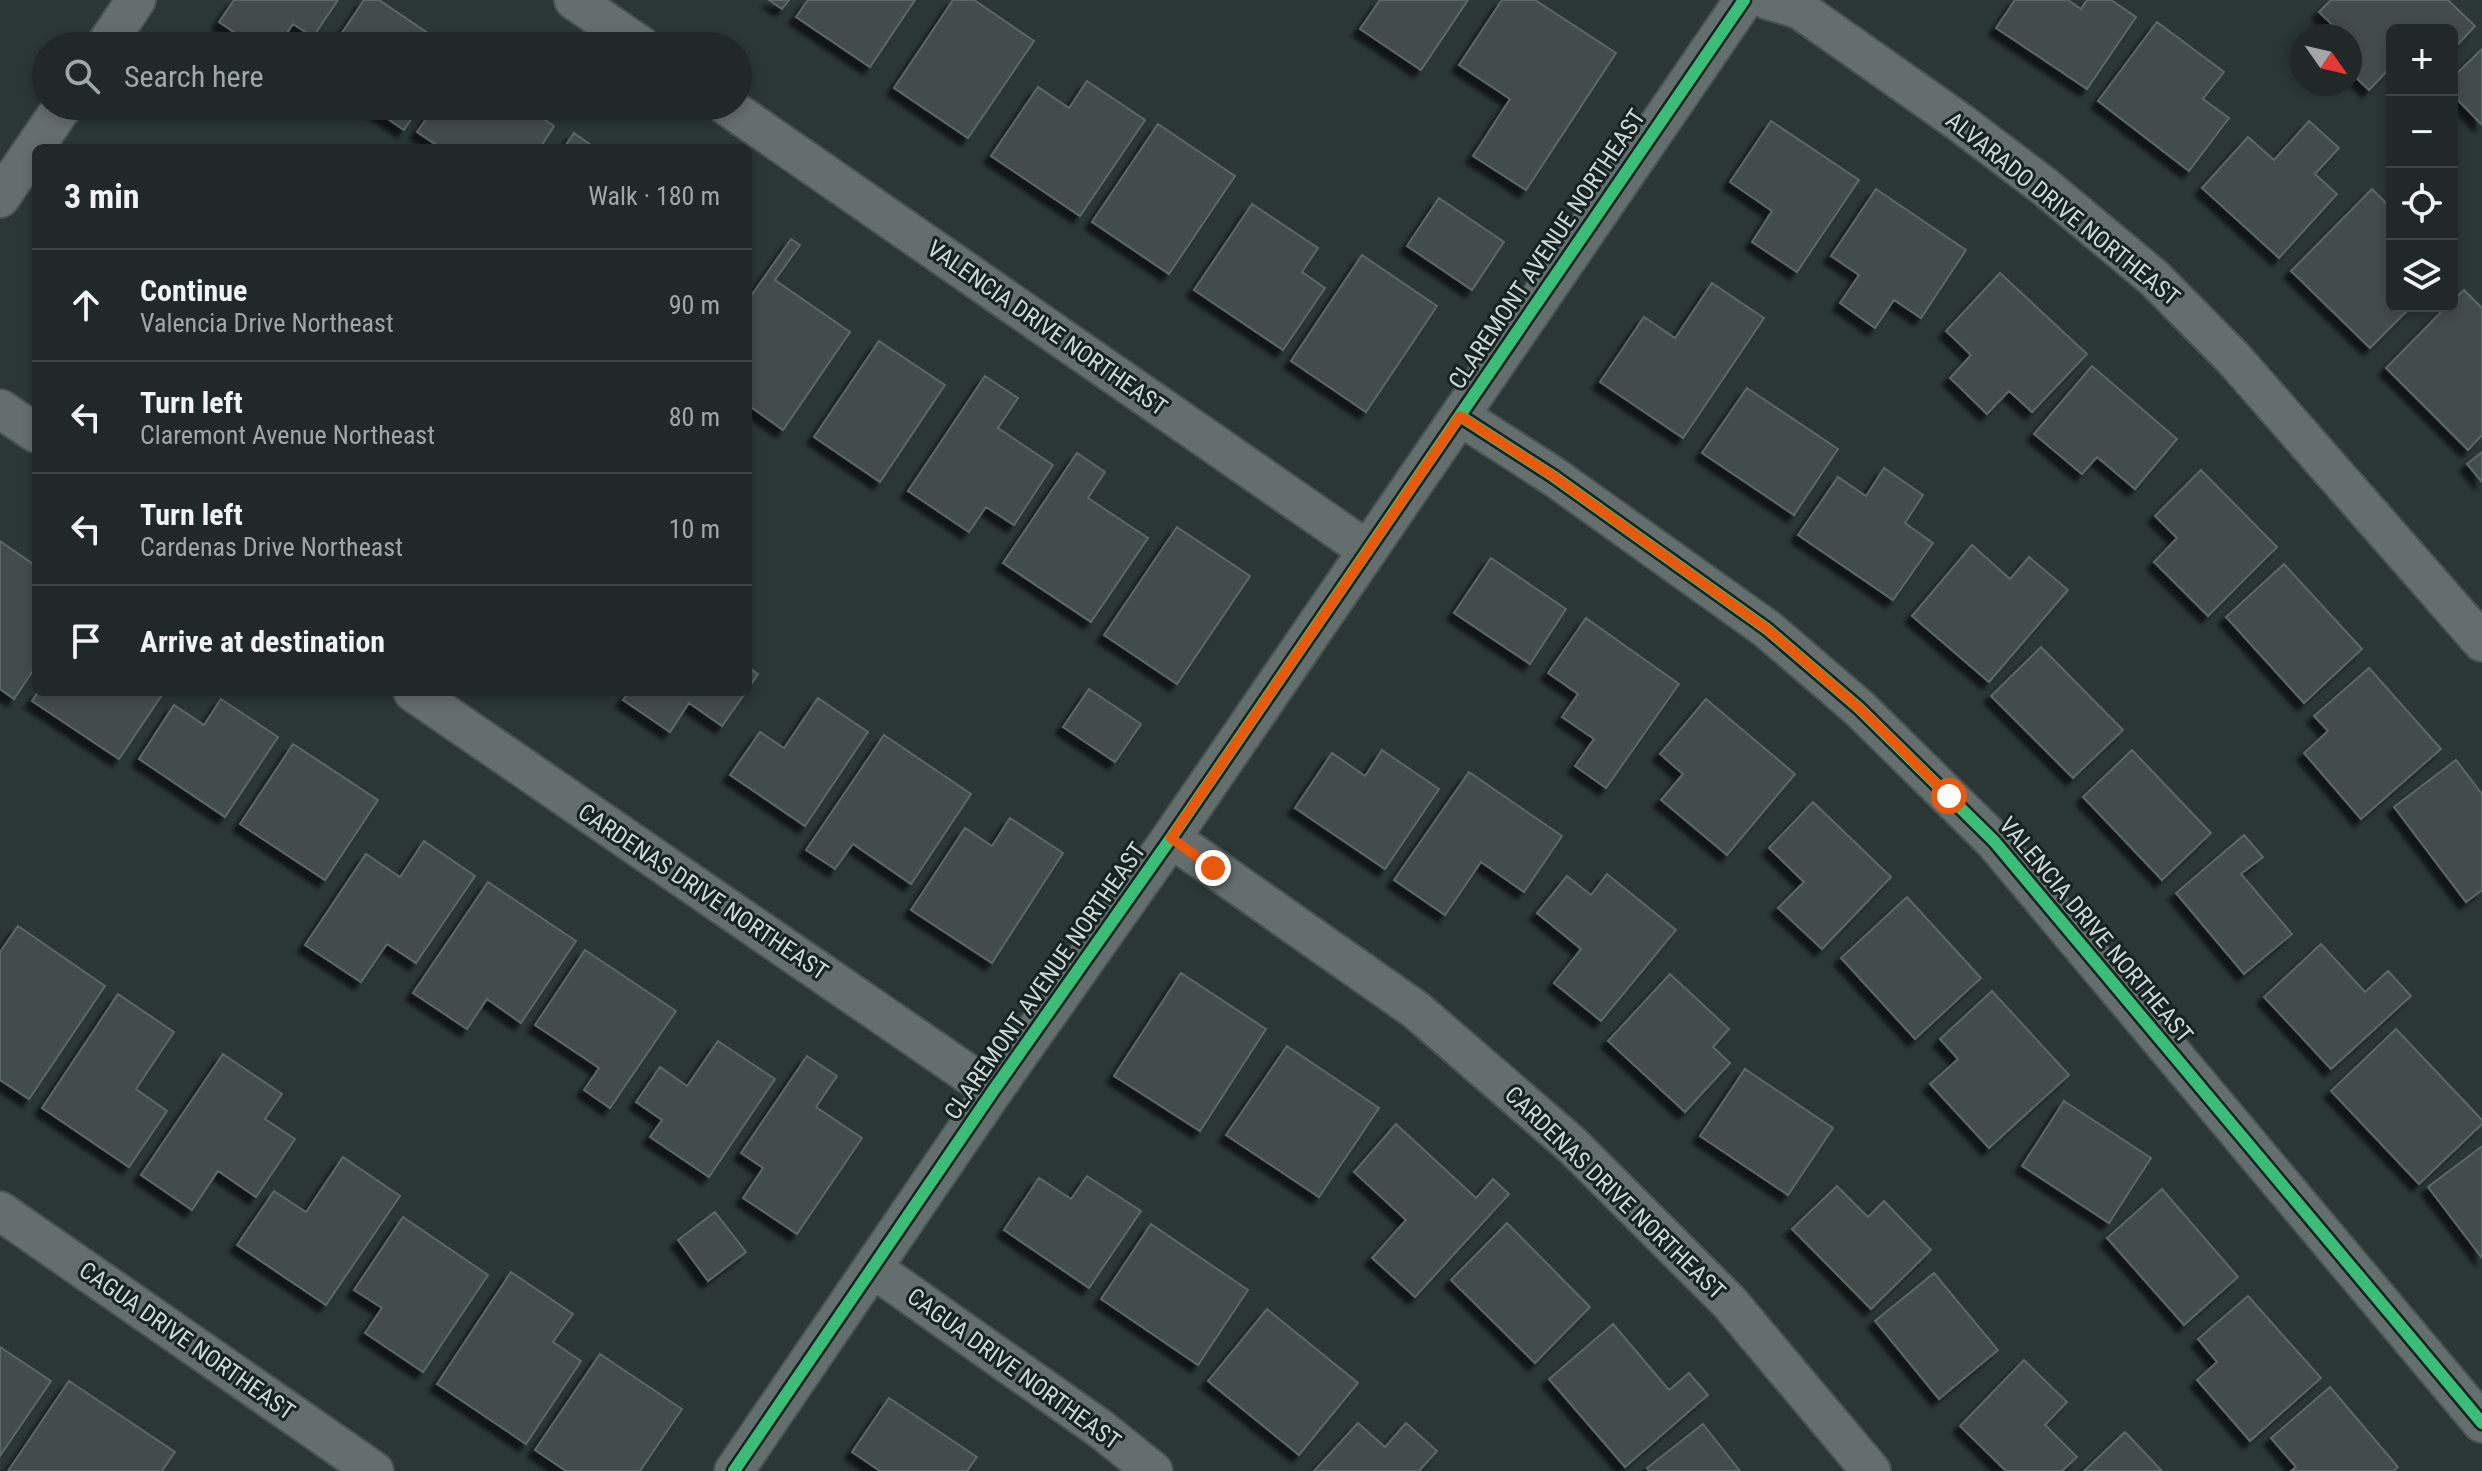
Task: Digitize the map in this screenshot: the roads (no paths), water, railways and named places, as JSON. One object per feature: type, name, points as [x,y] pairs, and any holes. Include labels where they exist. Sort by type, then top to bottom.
[{"type":"street","points":[[114,32],[136,0]]},
{"type":"street","points":[[574,0],[621,32]]},
{"type":"street","name":"CLAREMONT AVENUE NORTHEAST","points":[[734,1471],[1744,0]]},
{"type":"street","name":"ALVARADO DRIVE NORTHEAST","points":[[1768,0],[1799,9],[1958,121],[2045,187],[2154,278],[2234,359],[2482,642]]},
{"type":"street","points":[[37,144],[53,120]]},
{"type":"street","name":"VALENCIA DRIVE NORTHEAST","points":[[747,120],[1367,550]]},
{"type":"street","points":[[0,198],[32,151]]},
{"type":"street","points":[[0,409],[32,430]]},
{"type":"street","name":"VALENCIA DRIVE NORTHEAST","points":[[1460,416],[1553,476],[1767,629],[1859,708],[1949,796],[1994,841],[2482,1423]]},
{"type":"street","name":"CARDENAS DRIVE NORTHEAST","points":[[419,696],[993,1091]]},
{"type":"street","name":"CARDENAS DRIVE NORTHEAST","points":[[1171,838],[1416,1010],[1572,1145],[1730,1303],[1871,1471]]},
{"type":"street","name":"CAGUA DRIVE NORTHEAST","points":[[0,1211],[374,1471]]},
{"type":"street","name":"CAGUA DRIVE NORTHEAST","points":[[874,1269],[1102,1430],[1153,1471]]}]
